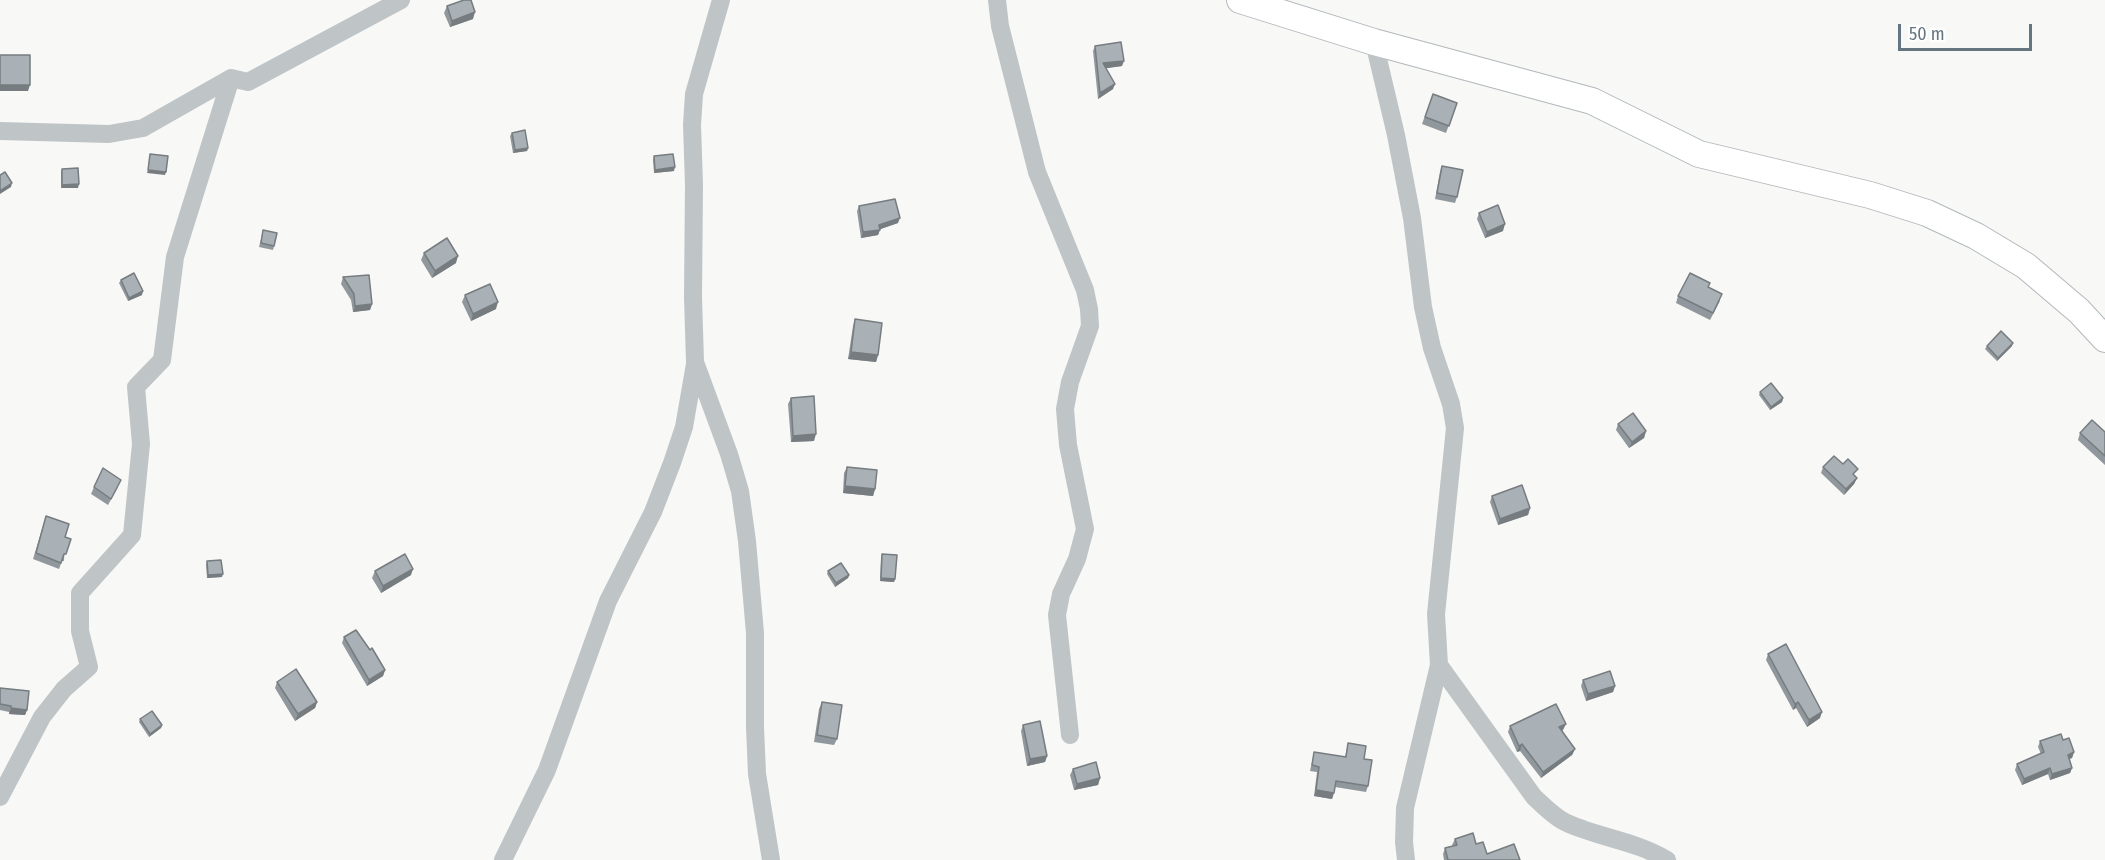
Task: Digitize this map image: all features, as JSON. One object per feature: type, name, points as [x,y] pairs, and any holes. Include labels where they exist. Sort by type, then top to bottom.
[{"type":"main road","points":[[1240,0],[1374,42],[1592,101],[1699,154],[1870,195],[1927,213],[1976,236],[2026,266],[2079,311],[2105,339]]},
{"type":"street","points":[[0,130],[110,134],[143,128],[231,78],[248,82],[401,0]]},
{"type":"street","points":[[503,860],[547,770],[608,602],[653,512],[684,427],[696,362],[693,297],[692,125],[694,94],[721,0]]},
{"type":"street","points":[[997,0],[1000,26],[1037,172],[1084,290],[1089,309],[1090,326],[1070,382],[1065,409],[1068,445],[1085,529],[1077,559],[1060,594],[1057,615],[1070,735]]},
{"type":"street","points":[[1374,42],[1396,135],[1412,218],[1423,306],[1432,348],[1451,404],[1455,428],[1436,614],[1439,665],[1405,808],[1406,860]]},
{"type":"street","points":[[0,797],[42,717],[64,689],[88,667],[80,631],[80,593],[132,535],[141,444],[136,387],[162,360],[176,256],[231,78]]},
{"type":"street","points":[[696,362],[740,491],[755,633],[757,774],[771,860]]},
{"type":"street","points":[[1439,665],[1534,797],[1545,808],[1565,823],[1632,843],[1667,860]]},
{"type":"building","points":[[471,0],[475,12],[452,21],[447,6]]},
{"type":"building","points":[[1121,42],[1124,61],[1103,63],[1115,84],[1100,93],[1095,46]]},
{"type":"building","points":[[0,55],[30,55],[30,85],[0,85]]},
{"type":"building","points":[[1433,94],[1457,103],[1449,126],[1425,117]]},
{"type":"building","points":[[525,130],[528,148],[515,150],[512,133]]},
{"type":"building","points":[[150,154],[168,156],[166,172],[148,170]]},
{"type":"building","points":[[673,154],[675,167],[655,170],[654,156]]},
{"type":"building","points":[[1442,166],[1463,170],[1457,197],[1437,193]]},
{"type":"building","points":[[78,168],[79,184],[62,185],[62,169]]},
{"type":"building","points":[[5,172],[12,183],[0,191],[0,175]]},
{"type":"building","points":[[895,199],[900,218],[879,225],[880,230],[863,232],[859,206]]},
{"type":"building","points":[[1498,205],[1505,224],[1487,232],[1479,213]]},
{"type":"building","points":[[263,230],[277,233],[274,246],[261,243]]},
{"type":"building","points":[[447,238],[458,256],[435,271],[424,253]]},
{"type":"building","points":[[134,273],[143,291],[129,298],[121,280]]},
{"type":"building","points":[[1690,273],[1710,283],[1708,287],[1722,294],[1713,313],[1678,296]]},
{"type":"building","points":[[369,275],[372,304],[355,306],[354,294],[343,277]]},
{"type":"building","points":[[490,284],[498,302],[473,314],[465,295]]},
{"type":"building","points":[[855,319],[882,323],[878,355],[851,352]]},
{"type":"building","points":[[2001,331],[2013,343],[1998,358],[1987,346]]},
{"type":"building","points":[[1771,383],[1783,398],[1771,407],[1760,392]]},
{"type":"building","points":[[814,396],[816,434],[793,436],[791,398]]},
{"type":"building","points":[[1633,413],[1646,431],[1632,442],[1618,424]]},
{"type":"building","points":[[2092,420],[2105,432],[2105,456],[2080,433]]},
{"type":"building","points":[[1834,456],[1843,464],[1848,459],[1858,469],[1853,474],[1857,478],[1846,489],[1823,467]]},
{"type":"building","points":[[847,467],[877,470],[875,489],[845,486]]},
{"type":"building","points":[[103,468],[121,480],[111,499],[94,487]]},
{"type":"building","points":[[1522,485],[1530,508],[1500,519],[1492,496]]},
{"type":"building","points":[[46,516],[69,524],[65,537],[71,539],[61,563],[36,553]]},
{"type":"building","points":[[405,554],[413,569],[383,586],[375,571]]},
{"type":"building","points":[[882,554],[897,555],[895,579],[881,578]]},
{"type":"building","points":[[221,560],[223,574],[208,575],[207,561]]},
{"type":"building","points":[[841,563],[849,575],[836,583],[828,571]]},
{"type":"building","points":[[356,630],[370,650],[372,648],[385,670],[369,680],[344,637]]},
{"type":"building","points":[[1786,644],[1822,712],[1809,720],[1798,702],[1795,704],[1768,654]]},
{"type":"building","points":[[296,669],[317,702],[298,714],[277,682]]},
{"type":"building","points":[[1610,671],[1615,686],[1588,694],[1583,680]]},
{"type":"building","points":[[0,688],[29,691],[27,710],[0,704]]},
{"type":"building","points":[[822,702],[842,705],[837,739],[817,735]]},
{"type":"building","points":[[1556,704],[1566,724],[1559,727],[1575,749],[1543,772],[1522,744],[1519,746],[1510,726]]},
{"type":"building","points":[[152,711],[162,725],[150,734],[140,719]]},
{"type":"building","points":[[1040,721],[1047,756],[1030,759],[1023,725]]},
{"type":"building","points":[[2061,734],[2063,740],[2069,738],[2074,752],[2068,755],[2072,768],[2052,774],[2050,768],[2024,779],[2017,764],[2044,752],[2040,741]]},
{"type":"building","points":[[1348,743],[1366,746],[1364,759],[1372,760],[1368,786],[1336,781],[1334,793],[1316,790],[1319,767],[1312,765],[1314,752],[1346,757]]},
{"type":"building","points":[[1096,762],[1100,778],[1077,784],[1073,769]]},
{"type":"building","points":[[1473,833],[1476,844],[1483,842],[1487,854],[1514,844],[1520,860],[1448,860],[1445,848],[1457,845],[1455,839]]}]
